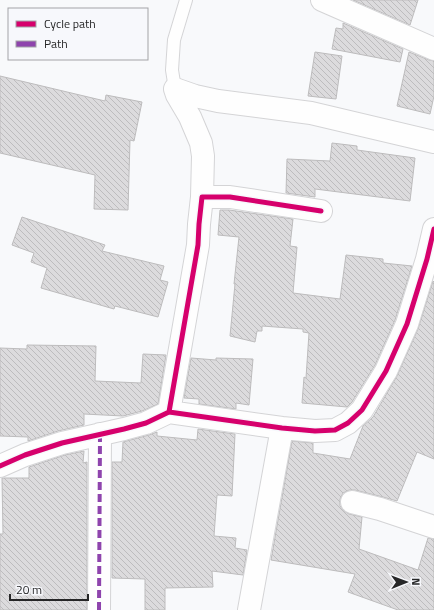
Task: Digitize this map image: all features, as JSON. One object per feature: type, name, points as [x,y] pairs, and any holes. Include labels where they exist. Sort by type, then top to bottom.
[{"type":"street","points":[[322,0],[434,49]]},
{"type":"street","points":[[169,412],[198,245],[202,197],[203,156],[201,144],[190,117],[176,95],[175,89],[195,96],[218,101],[311,113],[434,142]]},
{"type":"street","points":[[202,197],[230,197],[321,211]]},
{"type":"street","points":[[0,466],[25,455],[55,445],[146,423],[169,412],[282,428],[315,431],[335,430],[348,423],[362,410],[386,371],[407,324],[434,229]]},
{"type":"street","points":[[249,610],[282,428]]},
{"type":"street","points":[[99,610],[100,434]]},
{"type":"street","points":[[352,502],[380,509],[434,527]]},
{"type":"lane","points":[[175,89],[172,70],[174,40],[186,0]]},
{"type":"building","points":[[353,0],[418,0],[410,25]]},
{"type":"building","points":[[343,23],[403,49],[400,62],[332,49],[336,28],[343,29]]},
{"type":"building","points":[[315,52],[342,56],[336,99],[308,96]]},
{"type":"building","points":[[409,52],[434,61],[434,96],[430,114],[397,106]]},
{"type":"building","points":[[0,76],[105,101],[106,95],[142,102],[134,141],[130,140],[128,210],[94,209],[95,175],[0,153]]},
{"type":"building","points":[[332,143],[357,146],[357,150],[415,158],[410,201],[315,189],[315,197],[286,193],[287,159],[330,161]]},
{"type":"building","points":[[220,210],[293,219],[290,246],[297,247],[293,293],[340,299],[346,255],[383,259],[383,263],[412,266],[395,320],[375,365],[352,402],[347,407],[302,403],[304,377],[306,378],[309,333],[303,332],[303,329],[262,326],[262,331],[257,331],[255,342],[230,336],[239,237],[218,235]]},
{"type":"building","points":[[22,217],[105,245],[102,251],[164,266],[160,280],[168,282],[158,317],[115,306],[114,309],[41,288],[47,268],[31,262],[34,253],[12,245]]},
{"type":"building","points":[[433,281],[434,459],[417,452],[397,501],[355,490],[349,490],[343,493],[340,499],[340,506],[344,511],[349,514],[362,517],[359,549],[418,570],[428,538],[434,539],[434,610],[398,610],[348,592],[355,574],[271,560],[292,441],[313,443],[313,453],[350,459],[363,426],[373,417],[397,376],[418,329]]},
{"type":"building","points":[[27,345],[96,346],[95,381],[141,383],[143,354],[166,355],[158,404],[142,411],[123,416],[84,414],[84,425],[58,431],[28,441],[28,437],[0,436],[0,348],[27,349]]},
{"type":"building","points":[[191,358],[216,360],[216,358],[253,359],[249,405],[236,403],[236,409],[199,404],[199,399],[184,398]]},
{"type":"building","points":[[198,429],[235,434],[232,496],[217,495],[214,536],[236,538],[235,548],[247,550],[243,575],[212,571],[213,587],[165,588],[165,610],[145,610],[145,579],[112,578],[112,462],[122,462],[123,442],[157,432],[157,436],[197,440]]},
{"type":"building","points":[[84,451],[83,463],[87,462],[87,610],[0,610],[0,534],[3,534],[2,478],[29,478],[29,467],[65,455]]},
{"type":"marked path","points":[[99,610],[100,434]]},
{"type":"cycle path","points":[[169,412],[198,245],[202,197],[230,197],[321,211]]},
{"type":"cycle path","points":[[0,466],[25,455],[62,443],[146,423],[169,412],[282,428],[315,431],[335,430],[348,423],[362,410],[386,371],[407,324],[427,259],[434,229]]}]
